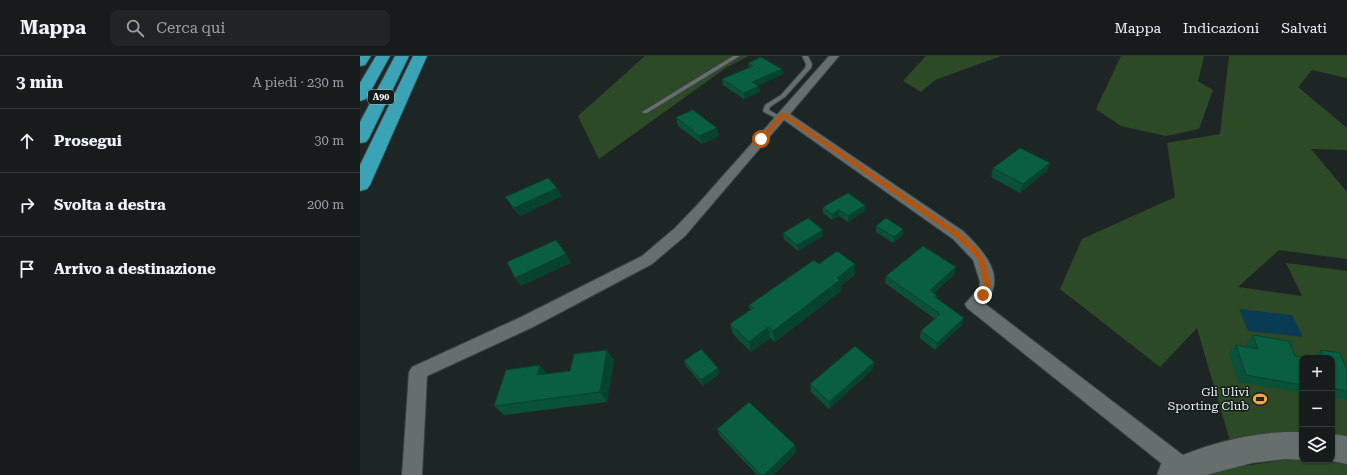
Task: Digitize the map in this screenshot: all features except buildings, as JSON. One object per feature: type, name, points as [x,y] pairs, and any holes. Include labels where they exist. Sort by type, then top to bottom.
[{"type":"highway","points":[[360,62],[364,56]]},
{"type":"highway","name":"A90","points":[[360,96],[383,56]]},
{"type":"highway","name":"A90","points":[[360,138],[402,56]]},
{"type":"highway","points":[[360,185],[420,56]]},
{"type":"main road","points":[[1178,472],[1218,456],[1247,449],[1278,446],[1299,446]]},
{"type":"main road","points":[[1335,448],[1347,450]]},
{"type":"street","points":[[412,475],[418,372],[527,322],[647,260],[685,227],[834,56]]},
{"type":"street","points":[[782,116],[958,235],[982,260],[986,274],[988,286],[983,295],[973,304],[1178,472]]},
{"type":"lane","points":[[645,112],[737,56]]},
{"type":"lane","points":[[782,116],[766,111],[767,106],[783,96],[808,68],[809,64],[805,56]]},
{"type":"green space","points":[[645,56],[749,56],[727,67],[599,159],[578,116]]},
{"type":"green space","points":[[926,56],[1001,56],[935,80],[921,92],[903,81]]},
{"type":"green space","points":[[1121,56],[1204,56],[1198,81],[1213,90],[1199,129],[1166,136],[1121,126],[1096,109]]},
{"type":"green space","points":[[1229,56],[1347,56],[1347,78],[1312,70],[1298,87],[1347,128],[1347,150],[1311,149],[1347,192],[1347,259],[1279,250],[1238,287],[1302,296],[1286,263],[1347,271],[1347,460],[1335,458],[1335,355],[1299,355],[1299,452],[1230,441],[1197,328],[1160,367],[1060,289],[1082,239],[1175,197],[1167,143],[1220,134]]},
{"type":"green space","points":[[1299,457],[1299,463],[1335,463],[1347,465],[1347,475],[1210,475],[1218,470]]},
{"type":"water","points":[[1239,309],[1292,315],[1303,337],[1248,331]]},
{"type":"place","name":"Gli Ulivi Sporting Club","points":[[1260,399]]},
{"type":"route","points":[[761,139],[783,114],[958,235],[982,260],[988,286],[983,295]]}]
